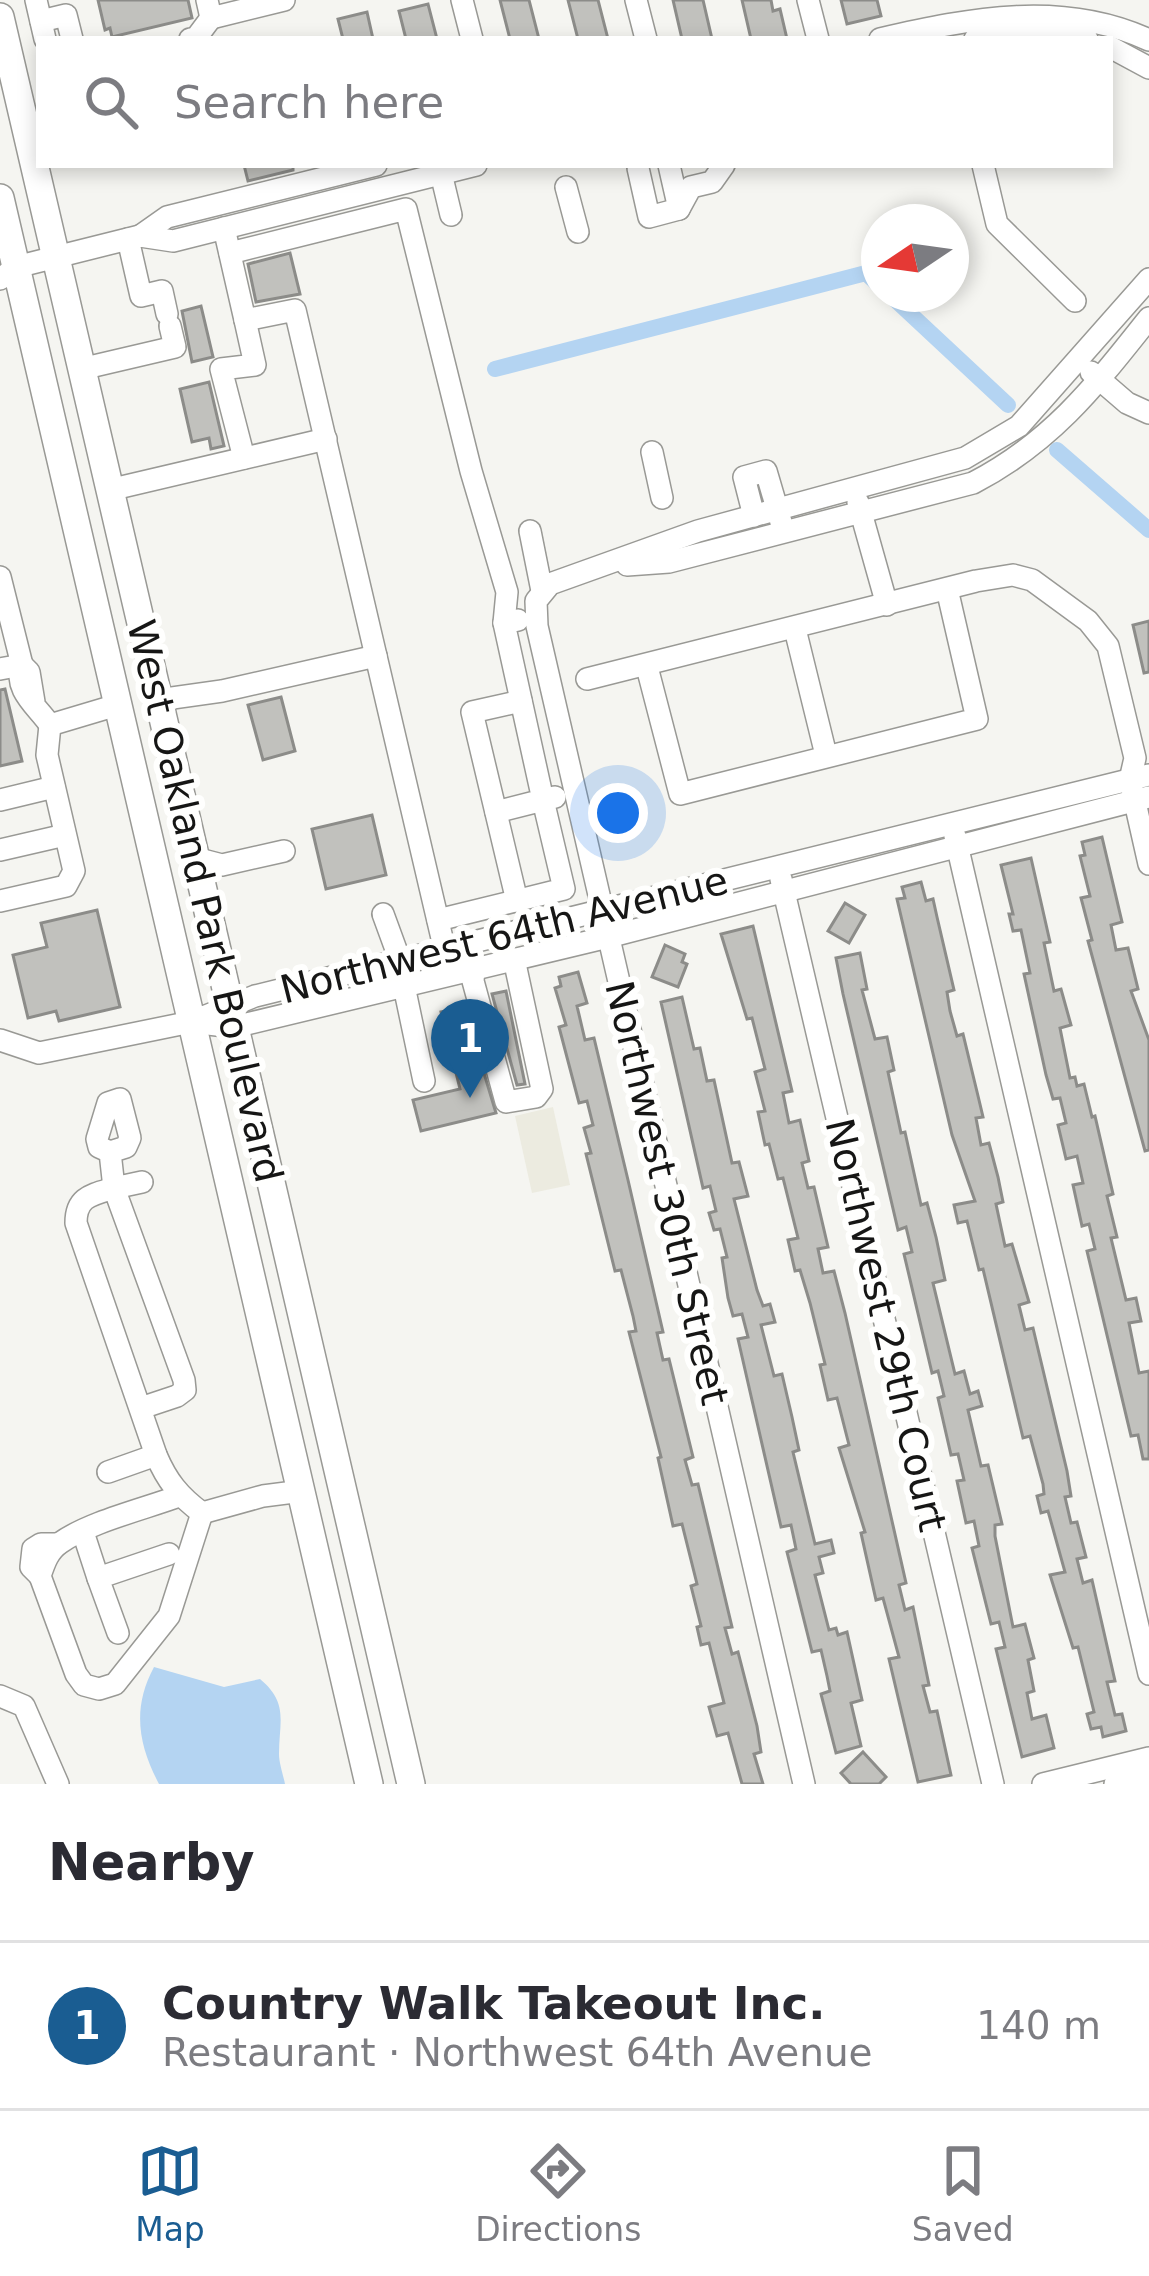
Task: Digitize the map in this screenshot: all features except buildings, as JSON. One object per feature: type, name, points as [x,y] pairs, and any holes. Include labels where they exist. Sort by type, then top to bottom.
[{"type":"main road","name":"West Oakland Park Boulevard","points":[[0,17],[31,118]]},
{"type":"main road","name":"West Oakland Park Boulevard","points":[[40,168],[55,257],[411,1784]]},
{"type":"main road","name":"West Oakland Park Boulevard","points":[[0,198],[5,270],[117,705],[369,1784]]},
{"type":"main road","points":[[290,1439],[320,1468],[338,1469]]},
{"type":"main road","points":[[302,1490],[323,1502],[354,1540]]},
{"type":"street","points":[[209,9],[284,0]]},
{"type":"street","points":[[463,0],[471,36]]},
{"type":"street","points":[[636,0],[645,36]]},
{"type":"street","points":[[808,0],[817,36]]},
{"type":"street","points":[[1077,6],[1080,36]]},
{"type":"street","points":[[907,36],[951,31],[1030,8],[1077,6],[1149,40]]},
{"type":"street","points":[[41,20],[66,15],[71,36]]},
{"type":"street","points":[[982,22],[1074,36]]},
{"type":"street","points":[[1113,49],[1149,68]]},
{"type":"street","points":[[134,238],[167,217],[365,168]]},
{"type":"street","points":[[638,168],[650,217],[679,209],[691,187],[712,182],[722,168]]},
{"type":"street","points":[[669,168],[679,209]]},
{"type":"street","points":[[984,168],[997,224],[1075,301]]},
{"type":"street","points":[[5,270],[134,238],[173,241],[356,195],[395,175],[440,169],[451,215]]},
{"type":"street","points":[[350,172],[356,195]]},
{"type":"street","points":[[307,182],[313,206]]},
{"type":"street","points":[[566,187],[578,232]]},
{"type":"street","points":[[230,253],[406,209],[471,471],[507,592],[504,623],[564,889],[438,920]]},
{"type":"street","points":[[224,228],[254,365],[221,369],[244,458]]},
{"type":"street","points":[[81,369],[175,347],[162,291],[141,296],[134,238]]},
{"type":"street","points":[[504,623],[538,603],[550,584],[698,531],[965,458],[1019,426],[1149,279]]},
{"type":"street","points":[[245,320],[295,310],[438,920],[437,953],[410,972],[392,973]]},
{"type":"street","points":[[602,567],[669,562],[973,483],[1018,460],[1100,380],[1149,317]]},
{"type":"street","points":[[1079,362],[1127,403],[1149,413]]},
{"type":"street","points":[[109,490],[326,439]]},
{"type":"street","points":[[652,452],[662,498]]},
{"type":"street","points":[[754,516],[744,477],[766,471],[783,534]]},
{"type":"street","points":[[855,489],[887,605]]},
{"type":"street","name":"Northwest 30th Street","points":[[530,531],[538,603],[573,793],[804,1784]]},
{"type":"street","points":[[587,679],[1013,575],[1048,589],[1088,621],[1108,646],[1135,758],[1149,864]]},
{"type":"street","points":[[0,580],[11,667],[19,675],[24,694],[50,725],[47,755],[73,880],[66,886],[0,901]]},
{"type":"street","points":[[647,667],[680,794],[977,719],[946,589]]},
{"type":"street","points":[[795,629],[826,755]]},
{"type":"street","points":[[158,700],[222,692],[376,656]]},
{"type":"street","points":[[517,901],[472,712],[521,701]]},
{"type":"street","points":[[50,725],[117,705]]},
{"type":"street","points":[[0,800],[54,787]]},
{"type":"street","name":"Northwest 64th Avenue","points":[[231,1015],[392,973],[474,969],[608,937],[784,891],[955,835],[1140,788]]},
{"type":"street","points":[[496,812],[573,793]]},
{"type":"street","points":[[0,850],[65,835]]},
{"type":"street","points":[[955,835],[1149,1674]]},
{"type":"street","name":"Northwest 64th Avenue","points":[[437,953],[778,866],[955,835]]},
{"type":"street","points":[[195,858],[222,866],[284,851]]},
{"type":"street","name":"Northwest 29th Court","points":[[778,866],[993,1784]]},
{"type":"street","points":[[379,915],[394,936],[392,973],[424,1081]]},
{"type":"street","points":[[474,969],[473,981],[506,1102],[536,1097],[542,1089],[514,959]]},
{"type":"street","name":"Northwest 64th Avenue","points":[[0,1040],[39,1053],[190,1022],[376,992],[392,973]]},
{"type":"street","points":[[110,1152],[114,1188],[184,1380],[184,1390],[177,1396],[141,1408]]},
{"type":"street","points":[[142,1182],[83,1198],[76,1208],[76,1223],[156,1455],[179,1496],[202,1513]]},
{"type":"street","points":[[108,1472],[156,1455]]},
{"type":"street","points":[[202,1513],[302,1490]]},
{"type":"street","points":[[179,1496],[82,1532],[58,1544],[47,1557],[40,1576],[84,1685],[99,1689],[115,1684],[169,1616],[202,1513]]},
{"type":"street","points":[[82,1532],[118,1633]]},
{"type":"street","points":[[98,1578],[169,1554]]},
{"type":"street","points":[[0,1696],[24,1706],[58,1784]]},
{"type":"street","points":[[1043,1784],[1079,1780],[1149,1758]]},
{"type":"street","points":[[1115,1784],[1149,1775]]},
{"type":"shaded area","points":[[553,1107],[570,1185],[532,1193],[515,1116]]},
{"type":"water","points":[[154,1667],[224,1687],[260,1679],[279,1705],[279,1757],[285,1784],[159,1784],[140,1726],[143,1697]]},
{"type":"waterway","points":[[495,369],[861,274]]},
{"type":"waterway","points":[[908,312],[1008,405]]},
{"type":"waterway","points":[[1057,450],[1149,530]]},
{"type":"place","name":"Country Walk Takeout Inc.","points":[[470,1098]]}]
